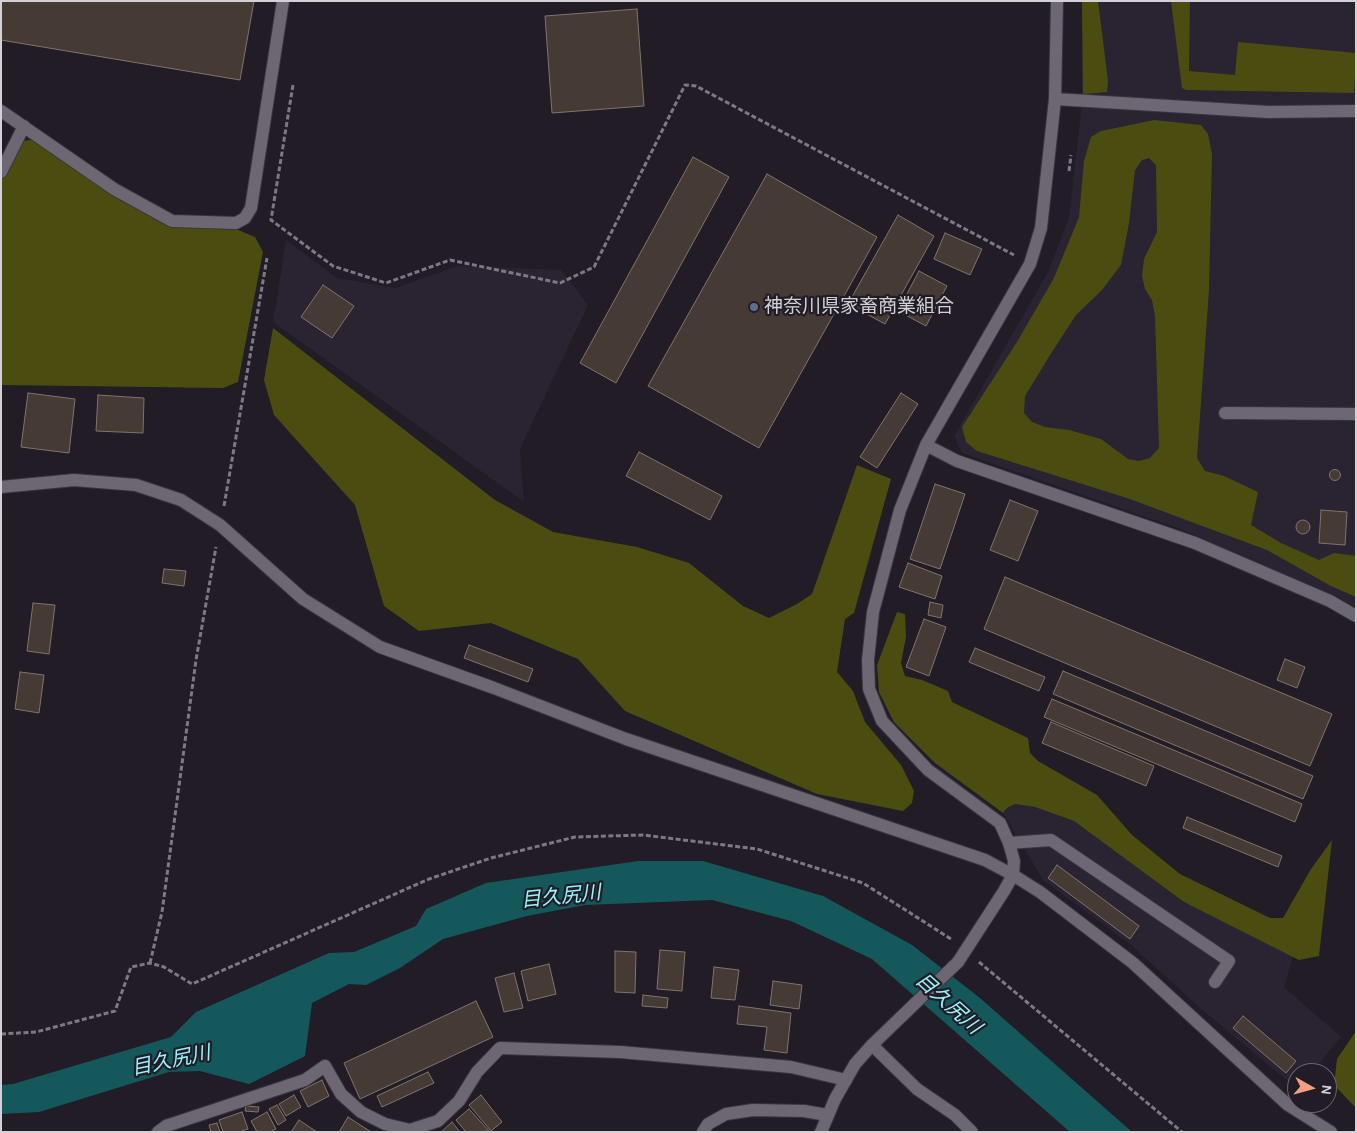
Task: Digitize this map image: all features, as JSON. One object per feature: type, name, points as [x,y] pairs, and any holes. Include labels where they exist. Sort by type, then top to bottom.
[{"type":"street","points":[[1,111],[114,189],[172,221],[236,223],[245,218],[251,208],[284,1]]},
{"type":"street","points":[[821,1132],[827,1115],[855,1064],[885,1032],[958,962],[1013,875],[1014,861],[1009,843],[1000,823],[928,770],[882,721],[869,689],[868,660],[873,612],[900,510],[926,445],[1030,264],[1041,228],[1055,99],[1057,1]]},
{"type":"street","points":[[1055,99],[1268,112],[1356,111]]},
{"type":"street","points":[[1,172],[24,126]]},
{"type":"street","points":[[1225,413],[1356,414]]},
{"type":"street","points":[[926,445],[956,461],[1195,543],[1330,601],[1356,616]]},
{"type":"street","points":[[1,487],[74,480],[136,485],[181,500],[220,525],[303,599],[380,647],[494,688],[626,739],[985,860],[1040,892],[1133,963],[1288,1104],[1331,1132]]},
{"type":"street","points":[[1009,843],[1051,840],[1229,961],[1215,982]]},
{"type":"street","points":[[872,1045],[917,1089],[955,1115],[972,1132]]},
{"type":"street","points":[[158,1132],[166,1126],[305,1080],[324,1066],[341,1094],[362,1112],[385,1124],[410,1130],[438,1121],[459,1101],[477,1072],[500,1048],[620,1052],[791,1066],[846,1080]]},
{"type":"street","points":[[703,1132],[708,1124],[726,1114],[753,1110],[781,1110],[827,1115]]},
{"type":"path","points":[[293,85],[271,220],[332,266],[386,283],[450,260],[560,283],[594,267],[685,85],[696,86],[1030,264]]},
{"type":"path","points":[[150,963],[162,912],[196,660],[267,258]]},
{"type":"path","points":[[1,1034],[36,1032],[115,1011],[131,967],[150,963],[164,967],[192,984],[429,879],[491,858],[575,837],[643,835],[756,849],[863,883]]},
{"type":"path","points":[[1085,1050],[1182,1132]]},
{"type":"shaded area","points":[[1082,1],[1356,1],[1356,607],[1332,594],[1183,530],[962,453],[954,436],[1048,272],[1069,218],[1082,102]]},
{"type":"shaded area","points":[[1082,1],[1098,1],[1108,81],[1107,92],[1083,94]]},
{"type":"shaded area","points":[[1171,1],[1190,1],[1189,71],[1235,75],[1238,42],[1356,53],[1354,93],[1186,90],[1182,88]]},
{"type":"shaded area","points":[[1154,120],[1201,125],[1208,134],[1212,154],[1209,290],[1197,458],[1205,471],[1224,476],[1258,492],[1251,525],[1281,543],[1319,560],[1334,553],[1356,556],[1356,597],[1331,586],[1267,550],[1127,498],[977,451],[966,442],[962,427],[1017,342],[1054,278],[1079,217],[1084,161],[1091,137],[1101,131]],"holes":[[[1149,158],[1156,165],[1157,232],[1144,259],[1142,276],[1145,289],[1152,300],[1155,316],[1159,448],[1150,458],[1139,461],[1128,459],[1101,439],[1069,430],[1045,427],[1032,422],[1024,413],[1025,396],[1076,315],[1102,290],[1121,265],[1129,223],[1135,170],[1142,160]]]},
{"type":"shaded area","points":[[42,139],[169,218],[231,227],[255,237],[263,252],[238,382],[223,388],[1,385],[1,165],[21,141]]},
{"type":"shaded area","points":[[286,240],[337,278],[396,288],[457,266],[561,270],[588,305],[520,449],[524,502],[273,322]]},
{"type":"shaded area","points":[[273,328],[495,500],[553,532],[637,547],[689,563],[743,606],[769,618],[812,594],[857,465],[891,479],[854,613],[845,619],[837,672],[853,691],[865,722],[901,765],[914,791],[912,803],[903,811],[817,794],[625,711],[578,659],[491,623],[419,631],[384,606],[355,505],[274,415],[264,380]]},
{"type":"shaded area","points":[[897,612],[905,614],[906,637],[901,663],[905,676],[922,680],[948,691],[952,702],[1028,738],[1030,753],[1038,761],[1097,795],[1132,835],[1180,874],[1270,918],[1283,918],[1311,869],[1332,840],[1319,956],[1299,960],[1184,902],[1074,821],[1035,807],[1015,804],[1007,808],[1003,813],[935,763],[894,722],[879,692],[877,665]]},
{"type":"shaded area","points":[[1015,804],[1035,807],[1074,821],[1184,902],[1294,953],[1284,987],[1341,1037],[1319,1063],[1287,1063],[1287,1081],[1199,1007],[1131,945],[1043,880],[1003,813],[1007,808]]},
{"type":"shaded area","points":[[1356,1031],[1356,1108],[1337,1088],[1337,1059]]},
{"type":"water","name":"目久尻川","points":[[638,861],[703,861],[823,896],[912,945],[980,998],[1132,1132],[1070,1132],[872,959],[791,921],[712,900],[585,905],[527,916],[443,939],[400,968],[366,985],[349,984],[312,1003],[305,1056],[249,1084],[200,1071],[169,1072],[39,1112],[1,1114],[1,1085],[13,1084],[171,1037],[196,1012],[329,953],[354,952],[416,926],[426,909],[486,883]]},
{"type":"building","points":[[1,1],[254,1],[240,80],[1,40]]},
{"type":"building","points":[[637,9],[644,106],[552,113],[545,16]]},
{"type":"building","points":[[693,157],[729,177],[616,383],[580,363]]},
{"type":"building","points":[[767,174],[877,237],[759,448],[648,386]]},
{"type":"building","points":[[898,215],[934,236],[885,324],[848,304]]},
{"type":"building","points":[[945,233],[982,249],[970,275],[934,259]]},
{"type":"building","points":[[919,271],[947,286],[926,326],[898,311]]},
{"type":"building","points":[[323,285],[354,306],[332,338],[301,317]]},
{"type":"building","points":[[28,393],[75,399],[69,453],[21,447]]},
{"type":"building","points":[[901,393],[918,404],[877,468],[860,457]]},
{"type":"building","points":[[98,395],[144,398],[143,433],[96,431]]},
{"type":"building","points":[[639,452],[722,496],[710,520],[626,476]]},
{"type":"building","points":[[1333,470],[1337,470],[1340,475],[1339,479],[1333,480],[1330,477],[1330,473]]},
{"type":"building","points":[[935,484],[965,494],[940,569],[910,559]]},
{"type":"building","points":[[1010,500],[1038,511],[1018,561],[990,550]]},
{"type":"building","points":[[1321,510],[1347,512],[1345,545],[1319,543]]},
{"type":"building","points":[[1303,520],[1308,522],[1310,527],[1308,532],[1303,534],[1298,532],[1296,527],[1298,522]]},
{"type":"building","points":[[908,563],[942,576],[935,599],[899,587]]},
{"type":"building","points":[[164,569],[186,571],[184,586],[162,583]]},
{"type":"building","points":[[1005,577],[1332,714],[1310,766],[984,629]]},
{"type":"building","points":[[930,602],[943,605],[941,618],[928,615]]},
{"type":"building","points":[[33,603],[55,605],[49,654],[27,651]]},
{"type":"building","points":[[924,619],[946,627],[929,676],[906,667]]},
{"type":"building","points":[[469,645],[533,669],[528,682],[464,658]]},
{"type":"building","points":[[975,648],[1045,677],[1039,691],[969,662]]},
{"type":"building","points":[[1285,659],[1305,667],[1297,688],[1277,680]]},
{"type":"building","points":[[1063,671],[1313,776],[1303,799],[1053,694]]},
{"type":"building","points":[[20,672],[44,675],[39,713],[15,709]]},
{"type":"building","points":[[1052,699],[1302,804],[1295,822],[1044,717]]},
{"type":"building","points":[[1051,722],[1154,766],[1146,786],[1042,743]]},
{"type":"building","points":[[1187,817],[1282,856],[1278,867],[1183,828]]},
{"type":"building","points":[[1057,865],[1139,926],[1130,939],[1048,878]]},
{"type":"building","points":[[660,950],[685,952],[682,991],[657,989]]},
{"type":"building","points":[[615,951],[636,952],[635,993],[615,992]]},
{"type":"building","points":[[549,964],[556,994],[528,1001],[521,971]]},
{"type":"building","points":[[714,967],[739,970],[735,1000],[711,998]]},
{"type":"building","points":[[514,973],[523,1008],[504,1012],[495,978]]},
{"type":"building","points":[[773,981],[802,985],[799,1009],[770,1005]]},
{"type":"building","points":[[643,995],[668,998],[667,1008],[642,1006]]},
{"type":"building","points":[[476,1001],[493,1037],[360,1099],[344,1063]]},
{"type":"building","points":[[739,1006],[791,1013],[787,1053],[764,1050],[767,1027],[737,1024]]},
{"type":"building","points":[[1243,1016],[1296,1061],[1294,1063],[1287,1063],[1286,1073],[1233,1028]]},
{"type":"building","points":[[428,1072],[434,1083],[382,1107],[377,1096]]},
{"type":"building","points":[[322,1080],[329,1096],[308,1107],[300,1091]]},
{"type":"building","points":[[294,1095],[301,1107],[286,1116],[279,1104]]},
{"type":"building","points":[[481,1095],[502,1122],[491,1131],[469,1105]]},
{"type":"building","points":[[277,1105],[286,1120],[278,1125],[269,1109]]},
{"type":"building","points":[[246,1106],[259,1107],[258,1112],[245,1111]]},
{"type":"building","points":[[469,1109],[489,1131],[466,1132],[456,1120]]},
{"type":"building","points":[[242,1112],[248,1129],[239,1132],[223,1132],[219,1120]]},
{"type":"building","points":[[267,1112],[276,1129],[270,1132],[257,1132],[251,1121]]},
{"type":"building","points":[[348,1117],[371,1132],[339,1132]]},
{"type":"building","points":[[299,1120],[317,1132],[291,1132]]},
{"type":"building","points":[[452,1122],[460,1132],[441,1132]]},
{"type":"building","points":[[217,1123],[220,1132],[211,1132],[209,1125]]},
{"type":"place","name":"神奈川県家畜商業組合","points":[[754,307]]}]
